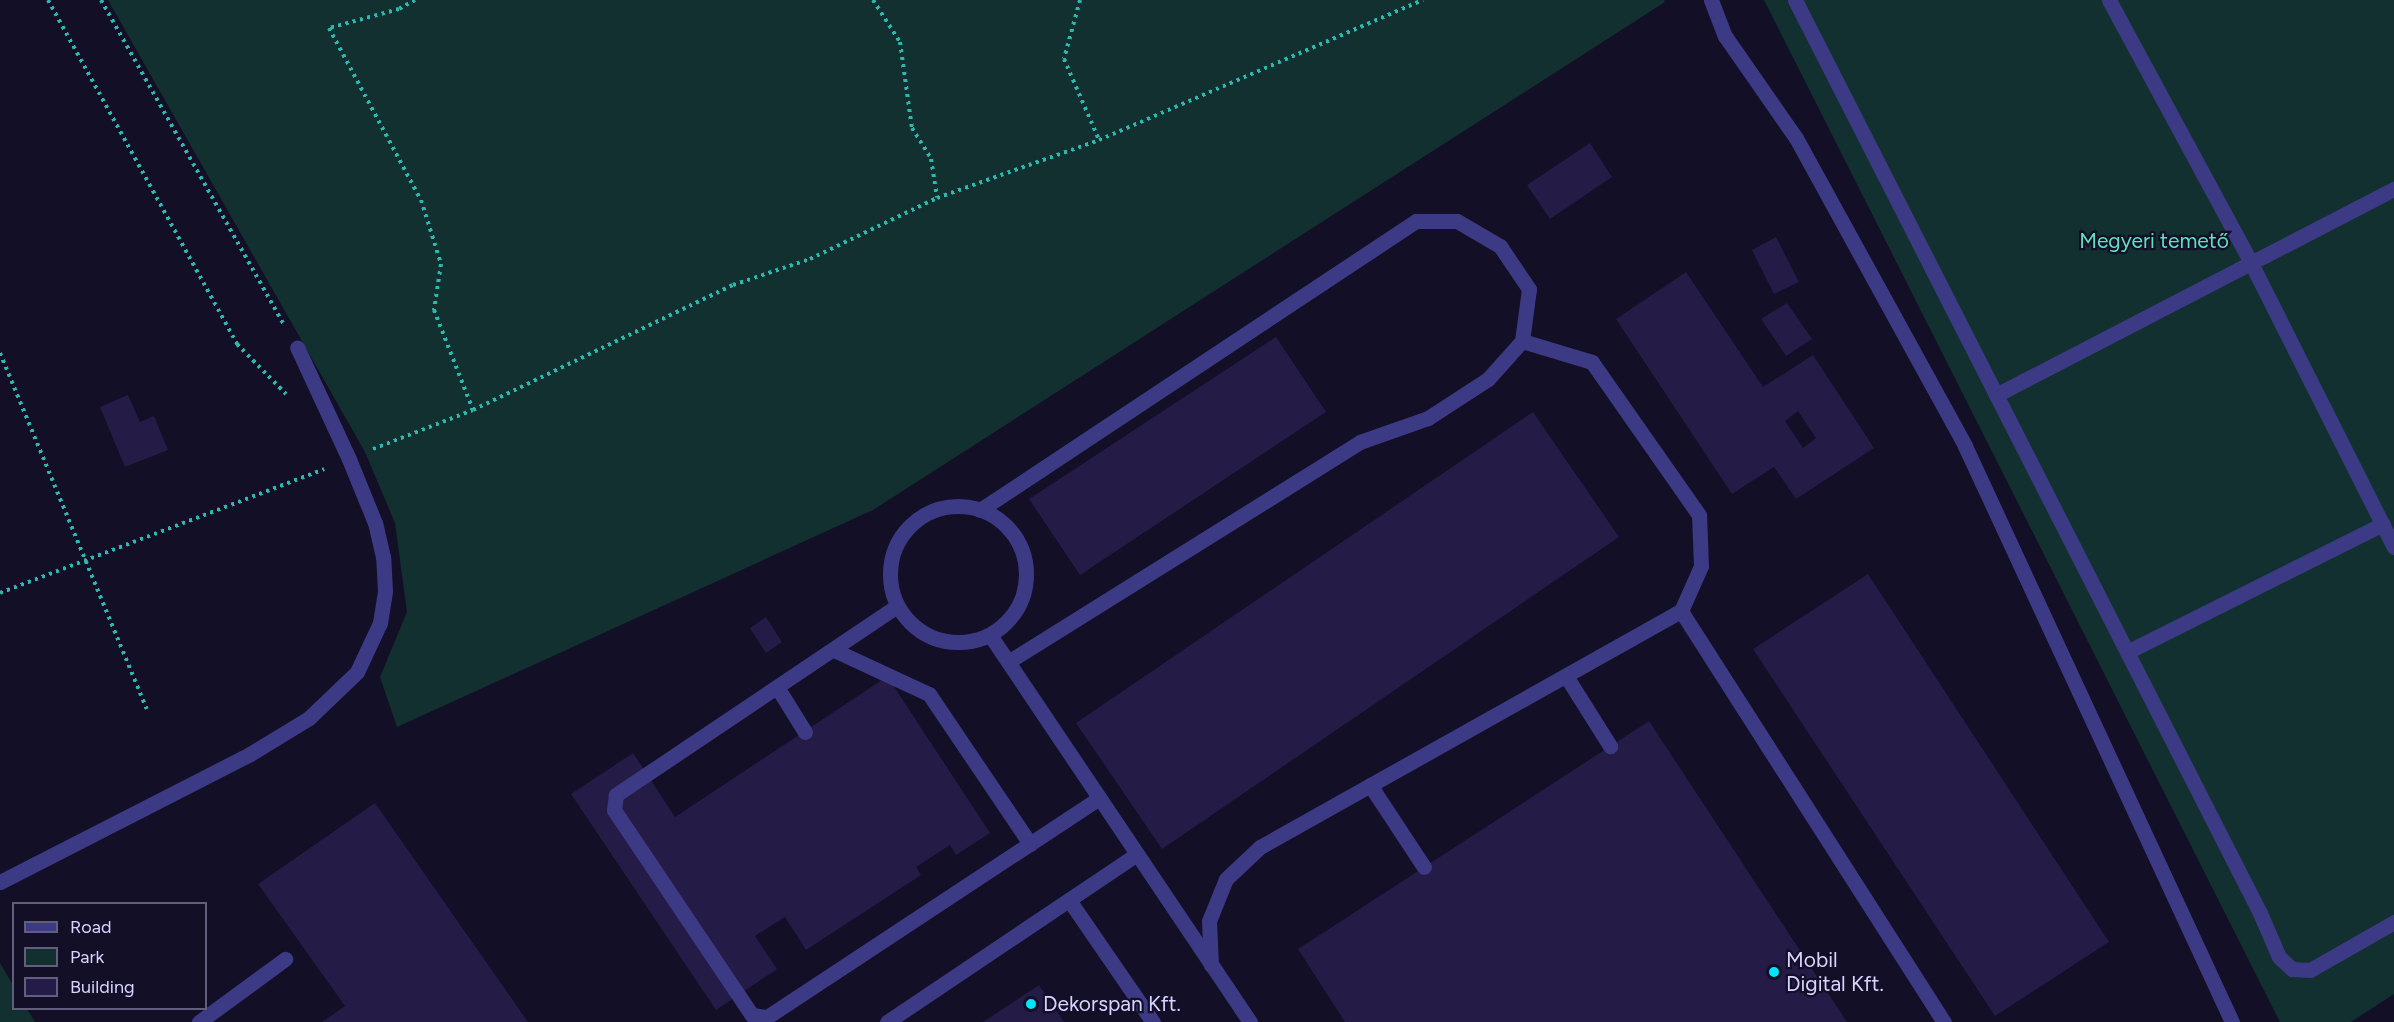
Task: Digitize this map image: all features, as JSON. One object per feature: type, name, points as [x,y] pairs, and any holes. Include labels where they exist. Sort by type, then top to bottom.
[{"type":"street","points":[[1711,0],[1725,36],[1796,138],[1965,446],[2232,1022]]},
{"type":"street","points":[[2109,0],[2250,261],[2394,547]]},
{"type":"street","points":[[1802,2],[1996,395],[2260,913],[2279,957],[2292,969],[2310,970],[2394,922]]},
{"type":"street","points":[[1996,395],[2250,261],[2394,189]]},
{"type":"street","points":[[980,510],[1416,221],[1456,221],[1500,246],[1529,289],[1522,341],[1488,379],[1428,418],[1360,442],[1008,662]]},
{"type":"street","points":[[1211,965],[1209,921],[1226,879],[1260,847],[1682,611],[1701,566],[1699,515],[1592,362],[1522,341]]},
{"type":"street","points":[[0,882],[250,754],[309,718],[357,672],[380,624],[385,591],[383,557],[375,523],[349,459],[297,347]]},
{"type":"street","points":[[957,506],[980,510],[1000,520],[1015,537],[1025,558],[1026,580],[1021,602],[1008,622],[990,635],[969,642],[948,642],[938,639],[927,635],[910,623],[897,606],[890,584],[890,561],[899,539],[914,522],[934,510],[957,506]]},
{"type":"street","points":[[2127,652],[2383,524]]},
{"type":"street","points":[[897,606],[616,795],[614,810],[752,1015],[767,1017],[1099,798]]},
{"type":"street","points":[[1682,611],[1944,1022]]},
{"type":"street","points":[[990,635],[1250,1022]]},
{"type":"street","points":[[834,650],[929,694],[1030,844]]},
{"type":"street","points":[[1566,676],[1610,746]]},
{"type":"street","points":[[777,687],[805,732]]},
{"type":"street","points":[[1370,785],[1424,867]]},
{"type":"street","points":[[887,1022],[1137,854]]},
{"type":"street","points":[[1069,900],[1153,1022]]},
{"type":"street","points":[[200,1022],[285,959]]},
{"type":"path","points":[[48,0],[237,344],[293,402]]},
{"type":"path","points":[[101,0],[297,347]]},
{"type":"path","points":[[415,0],[399,9],[329,28],[421,200],[441,264],[434,310],[473,410]]},
{"type":"path","points":[[873,0],[900,42],[912,128],[932,159],[937,198]]},
{"type":"path","points":[[1080,0],[1064,59],[1099,140]]},
{"type":"path","points":[[0,593],[86,562],[473,410],[733,285],[810,259],[937,198],[1099,140],[1424,0]]},
{"type":"path","points":[[0,353],[147,709]]},
{"type":"green space","points":[[108,0],[1664,0],[1665,2],[873,510],[397,727],[380,677],[407,612],[395,523],[365,452]]},
{"type":"green space","name":"Megyeri temető","points":[[1764,0],[2394,0],[2394,994],[2351,1022],[2280,1022]]},
{"type":"green space","points":[[0,963],[12,983],[12,1010],[28,1010],[35,1022],[0,1022]]},
{"type":"building","points":[[1590,143],[1612,177],[1550,219],[1527,185]]},
{"type":"building","points":[[1776,237],[1799,282],[1774,294],[1752,250]]},
{"type":"building","points":[[1686,272],[1763,387],[1813,355],[1874,448],[1796,499],[1774,467],[1732,494],[1616,319]],"holes":[[[1798,411],[1816,438],[1803,448],[1785,421]]]},
{"type":"building","points":[[1787,303],[1812,339],[1786,356],[1761,319]]},
{"type":"building","points":[[1276,337],[1326,412],[1080,575],[1029,499]]},
{"type":"building","points":[[128,395],[140,422],[154,416],[168,450],[125,467],[100,407]]},
{"type":"building","points":[[1533,412],[1619,537],[1162,849],[1076,723]]},
{"type":"building","points":[[1868,574],[2109,942],[1995,1016],[1753,649]]},
{"type":"building","points":[[766,617],[782,642],[766,653],[750,628]]},
{"type":"building","points":[[882,680],[891,682],[990,833],[956,855],[950,845],[916,867],[921,875],[806,950],[785,917],[755,936],[777,969],[716,1010],[571,794],[633,753],[675,817]]},
{"type":"building","points":[[1649,721],[1847,1022],[1345,1022],[1298,949]]},
{"type":"building","points":[[375,803],[528,1022],[322,1022],[345,1006],[258,884]]},
{"type":"building","name":"Dekorspan Kft.","points":[[1039,985],[1064,1022],[983,1022]]},
{"type":"place","name":"Mobil Digital Kft.","points":[[1774,972]]},
{"type":"place","name":"Dekorspan Kft.","points":[[1031,1004]]}]
